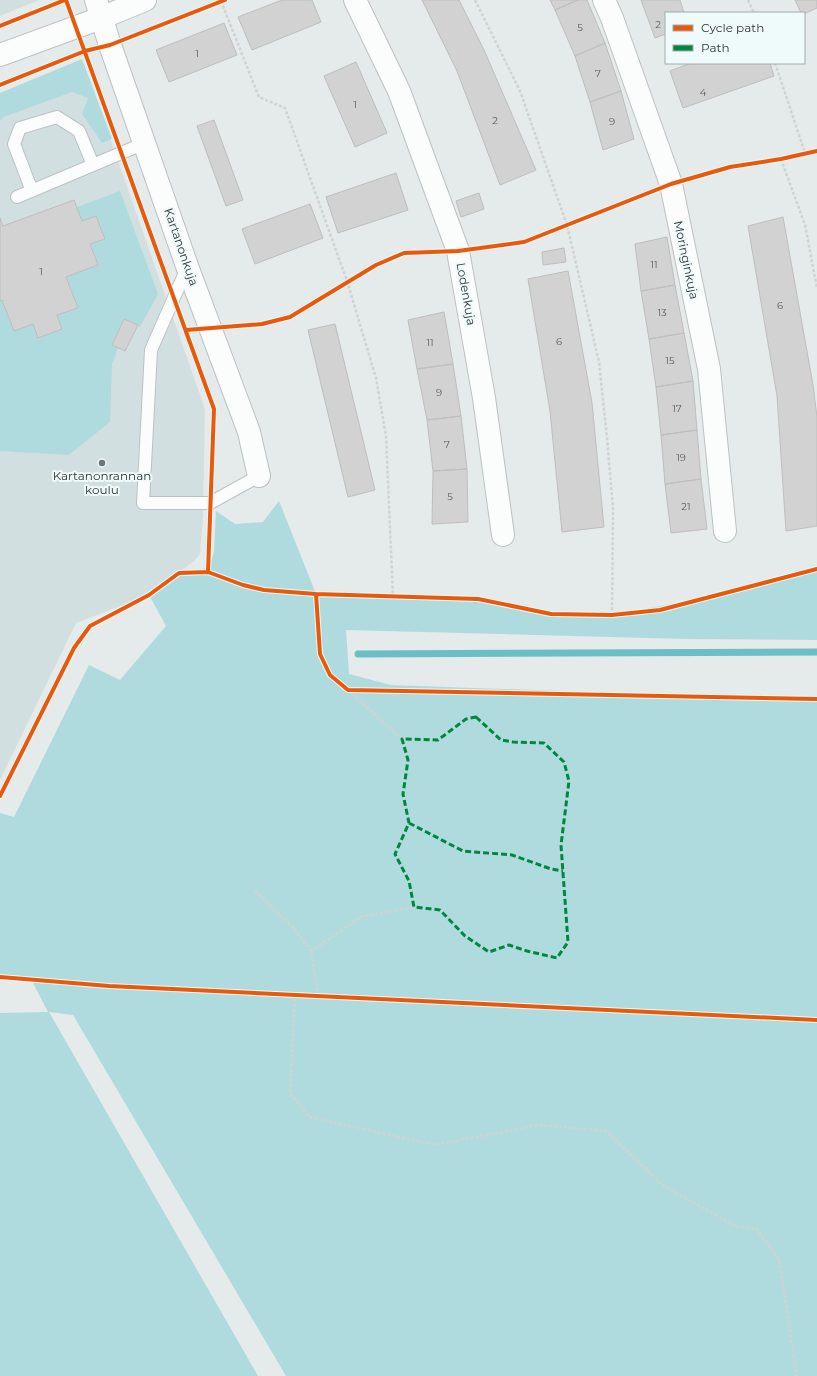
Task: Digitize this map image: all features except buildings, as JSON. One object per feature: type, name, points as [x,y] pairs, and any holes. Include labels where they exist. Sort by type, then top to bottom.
[{"type":"street","points":[[0,55],[99,9],[145,0]]},
{"type":"street","name":"Lodenkuja","points":[[355,0],[399,91],[458,251],[484,398],[503,534]]},
{"type":"street","name":"Moringinkuja","points":[[604,0],[612,18],[671,184],[709,369],[725,531]]},
{"type":"street","name":"Kartanonkuja","points":[[99,9],[188,266],[249,432],[259,476]]},
{"type":"lane","points":[[32,190],[14,144],[20,128],[57,117],[79,131],[93,165]]},
{"type":"lane","points":[[17,197],[145,143]]},
{"type":"lane","points":[[188,266],[151,350],[143,503],[210,503],[259,476]]},
{"type":"path","points":[[476,0],[520,91],[567,225],[599,362],[613,509],[612,615]]},
{"type":"path","points":[[748,0],[754,12]]},
{"type":"path","points":[[214,4],[223,1],[259,97],[285,108],[347,281],[376,378],[386,436],[393,596]]},
{"type":"path","points":[[775,64],[805,153]]},
{"type":"path","points":[[799,154],[811,152]]},
{"type":"path","points":[[774,160],[787,157]]},
{"type":"path","points":[[781,159],[804,225],[817,288]]},
{"type":"path","points":[[560,228],[574,222]]},
{"type":"path","points":[[340,285],[352,278]]},
{"type":"path","points":[[385,595],[401,596]]},
{"type":"path","points":[[604,614],[619,614]]},
{"type":"path","points":[[342,685],[402,739]]},
{"type":"path","points":[[348,690],[356,690]]},
{"type":"path","points":[[255,891],[292,926],[311,951],[318,996]]},
{"type":"path","points":[[311,951],[361,917],[414,907]]},
{"type":"path","points":[[287,994],[303,995]]},
{"type":"path","points":[[295,994],[290,1093],[309,1117],[434,1145],[539,1125],[606,1131],[664,1186],[737,1227],[756,1228],[779,1259],[797,1376]]},
{"type":"path","points":[[310,995],[326,996]]},
{"type":"shaded area","points":[[0,0],[39,0],[0,16]]},
{"type":"shaded area","points":[[82,59],[112,139],[102,143],[82,114],[88,98],[72,92],[4,117],[0,121],[0,93]]},
{"type":"shaded area","name":"Kartanonrannan koulu","points":[[91,84],[205,409],[203,517],[200,554],[194,561],[149,595],[76,623],[0,780],[0,121],[4,117]]},
{"type":"shaded area","points":[[120,191],[158,294],[140,327],[124,319],[112,345],[118,348],[112,364],[110,422],[69,455],[0,451],[0,301],[2,300],[14,331],[33,324],[38,337],[57,315],[78,308],[66,277],[98,265],[90,244],[105,239],[96,216],[82,221],[77,207]]},
{"type":"shaded area","points":[[279,501],[316,594],[478,599],[551,614],[612,615],[714,596],[817,569],[817,640],[685,639],[346,630],[349,674],[391,685],[817,700],[817,1376],[286,1376],[73,1015],[49,1012],[258,1376],[0,1376],[0,1013],[48,1012],[30,977],[0,975],[0,813],[14,817],[89,665],[120,680],[166,626],[149,595],[179,573],[208,572],[214,552],[216,511],[235,524],[263,522]]},
{"type":"waterway","points":[[358,654],[817,652]]},
{"type":"marked path","points":[[476,717],[501,740],[544,743],[564,762],[569,781],[561,845],[568,942],[557,958],[509,945],[489,952],[465,936],[440,910],[414,907],[409,881],[395,854],[409,823],[403,794],[408,760],[402,739],[438,740],[466,719],[476,717]]},
{"type":"marked path","points":[[409,823],[463,851],[512,855],[551,869],[563,871]]},
{"type":"cycle path","points":[[0,26],[65,0]]},
{"type":"cycle path","points":[[66,0],[214,409],[208,572]]},
{"type":"cycle path","points":[[0,85],[85,51],[110,45],[225,0]]},
{"type":"cycle path","points":[[186,330],[262,324],[290,317],[376,265],[404,253],[458,251],[524,242],[671,184],[730,167],[781,159],[817,151]]},
{"type":"cycle path","points":[[0,796],[74,648],[90,626],[149,595],[179,573],[208,572],[243,585],[264,590],[316,594],[478,599],[551,614],[612,615],[660,610],[817,569]]},
{"type":"cycle path","points":[[316,594],[320,654],[330,675],[348,690],[817,699]]},
{"type":"cycle path","points":[[0,977],[109,986],[817,1020]]},
{"type":"place","name":"Kartanonrannan koulu","points":[[102,463]]}]
